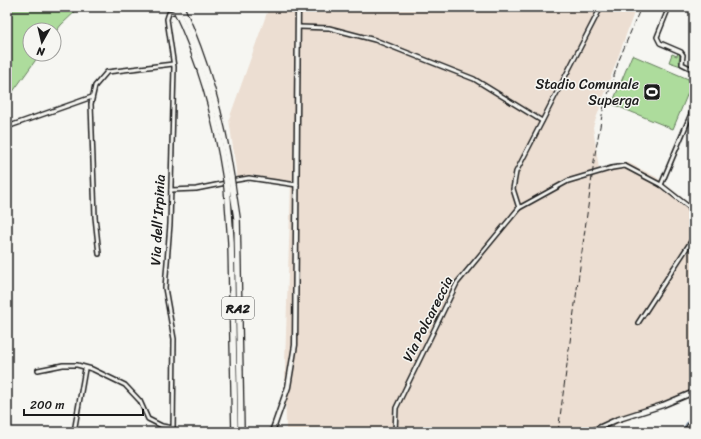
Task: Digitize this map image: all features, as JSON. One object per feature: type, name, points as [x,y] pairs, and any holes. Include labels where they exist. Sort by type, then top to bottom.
[{"type":"highway","name":"RA2","points":[[181,7],[209,78],[222,124],[228,178]]},
{"type":"highway","name":"RA2","points":[[174,9],[191,46],[207,91],[237,218],[241,432]]},
{"type":"highway","name":"RA2","points":[[230,186],[235,432]]},
{"type":"street","points":[[272,432],[288,387],[295,345],[298,7]]},
{"type":"street","points":[[601,7],[516,172],[513,189],[519,208],[562,184],[612,168],[626,166],[662,185],[694,211]]},
{"type":"street","points":[[669,7],[657,37],[660,43],[681,52],[683,54],[682,64],[694,70]]},
{"type":"street","name":"Via dell'Irpinia","points":[[173,432],[174,339],[165,288],[170,190],[173,64],[167,19],[169,13],[174,9]]},
{"type":"street","points":[[299,27],[329,28],[375,40],[474,79],[542,121]]},
{"type":"street","points":[[99,254],[95,217],[92,97],[95,93],[95,86],[107,72],[173,64]]},
{"type":"street","points":[[7,127],[92,97]]},
{"type":"street","points":[[662,185],[694,107]]},
{"type":"street","points":[[170,190],[196,189],[249,178],[297,185]]},
{"type":"street","points":[[689,207],[694,218]]},
{"type":"street","name":"Via Polcareccia","points":[[395,432],[396,408],[457,282],[519,208]]},
{"type":"street","points":[[638,323],[694,237]]},
{"type":"street","points":[[38,370],[63,365],[77,365],[86,369],[92,369],[125,385],[140,401],[148,419],[162,426],[173,428]]},
{"type":"street","points":[[74,432],[86,369]]},
{"type":"street","points":[[590,432],[616,420],[663,405],[694,392]]},
{"type":"street","points":[[685,432],[694,418]]},
{"type":"shaded area","points":[[269,7],[636,7],[593,127],[599,169],[627,162],[656,177],[694,207],[694,396],[595,432],[286,432],[285,364],[291,183],[252,175],[237,177],[229,119]]},
{"type":"green space","points":[[7,7],[80,7],[62,24],[62,22],[22,22],[22,62],[34,62],[7,100]]},
{"type":"green space","points":[[678,52],[680,54],[679,61],[681,66],[669,62],[672,54],[677,56]]},
{"type":"green space","name":"Stadio Comunale Superga","points":[[632,55],[693,81],[673,129],[612,104]]},
{"type":"waterway","points":[[681,432],[694,411]]},
{"type":"railway","points":[[558,432],[595,154],[603,110],[619,60],[641,7]]},
{"type":"place","name":"Stadio Comunale Superga","points":[[652,92]]}]
